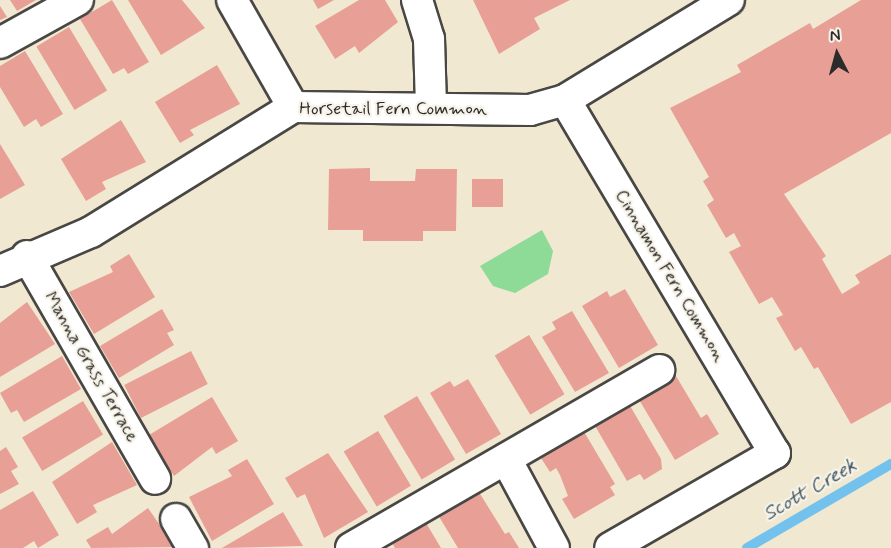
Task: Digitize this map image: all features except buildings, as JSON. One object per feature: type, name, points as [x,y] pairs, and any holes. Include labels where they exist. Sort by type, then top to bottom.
[{"type":"street","points":[[0,43],[78,0]]},
{"type":"street","points":[[232,0],[293,107]]},
{"type":"street","points":[[417,0],[429,39],[431,107]]},
{"type":"street","name":"Horsetail Fern Common","points":[[0,271],[27,256],[91,232],[293,107],[530,110],[565,100],[729,0]]},
{"type":"street","name":"Cinnamon Fern Common","points":[[565,100],[776,453],[610,548]]},
{"type":"street","name":"Manna Grass Terrace","points":[[27,256],[155,479]]},
{"type":"street","points":[[351,548],[659,370]]},
{"type":"street","points":[[506,459],[554,548]]},
{"type":"street","points":[[176,519],[193,548]]},
{"type":"green space","points":[[542,230],[553,251],[548,274],[515,293],[493,286],[480,266]]},
{"type":"waterway","name":"Scott Creek","points":[[747,548],[891,464]]}]
